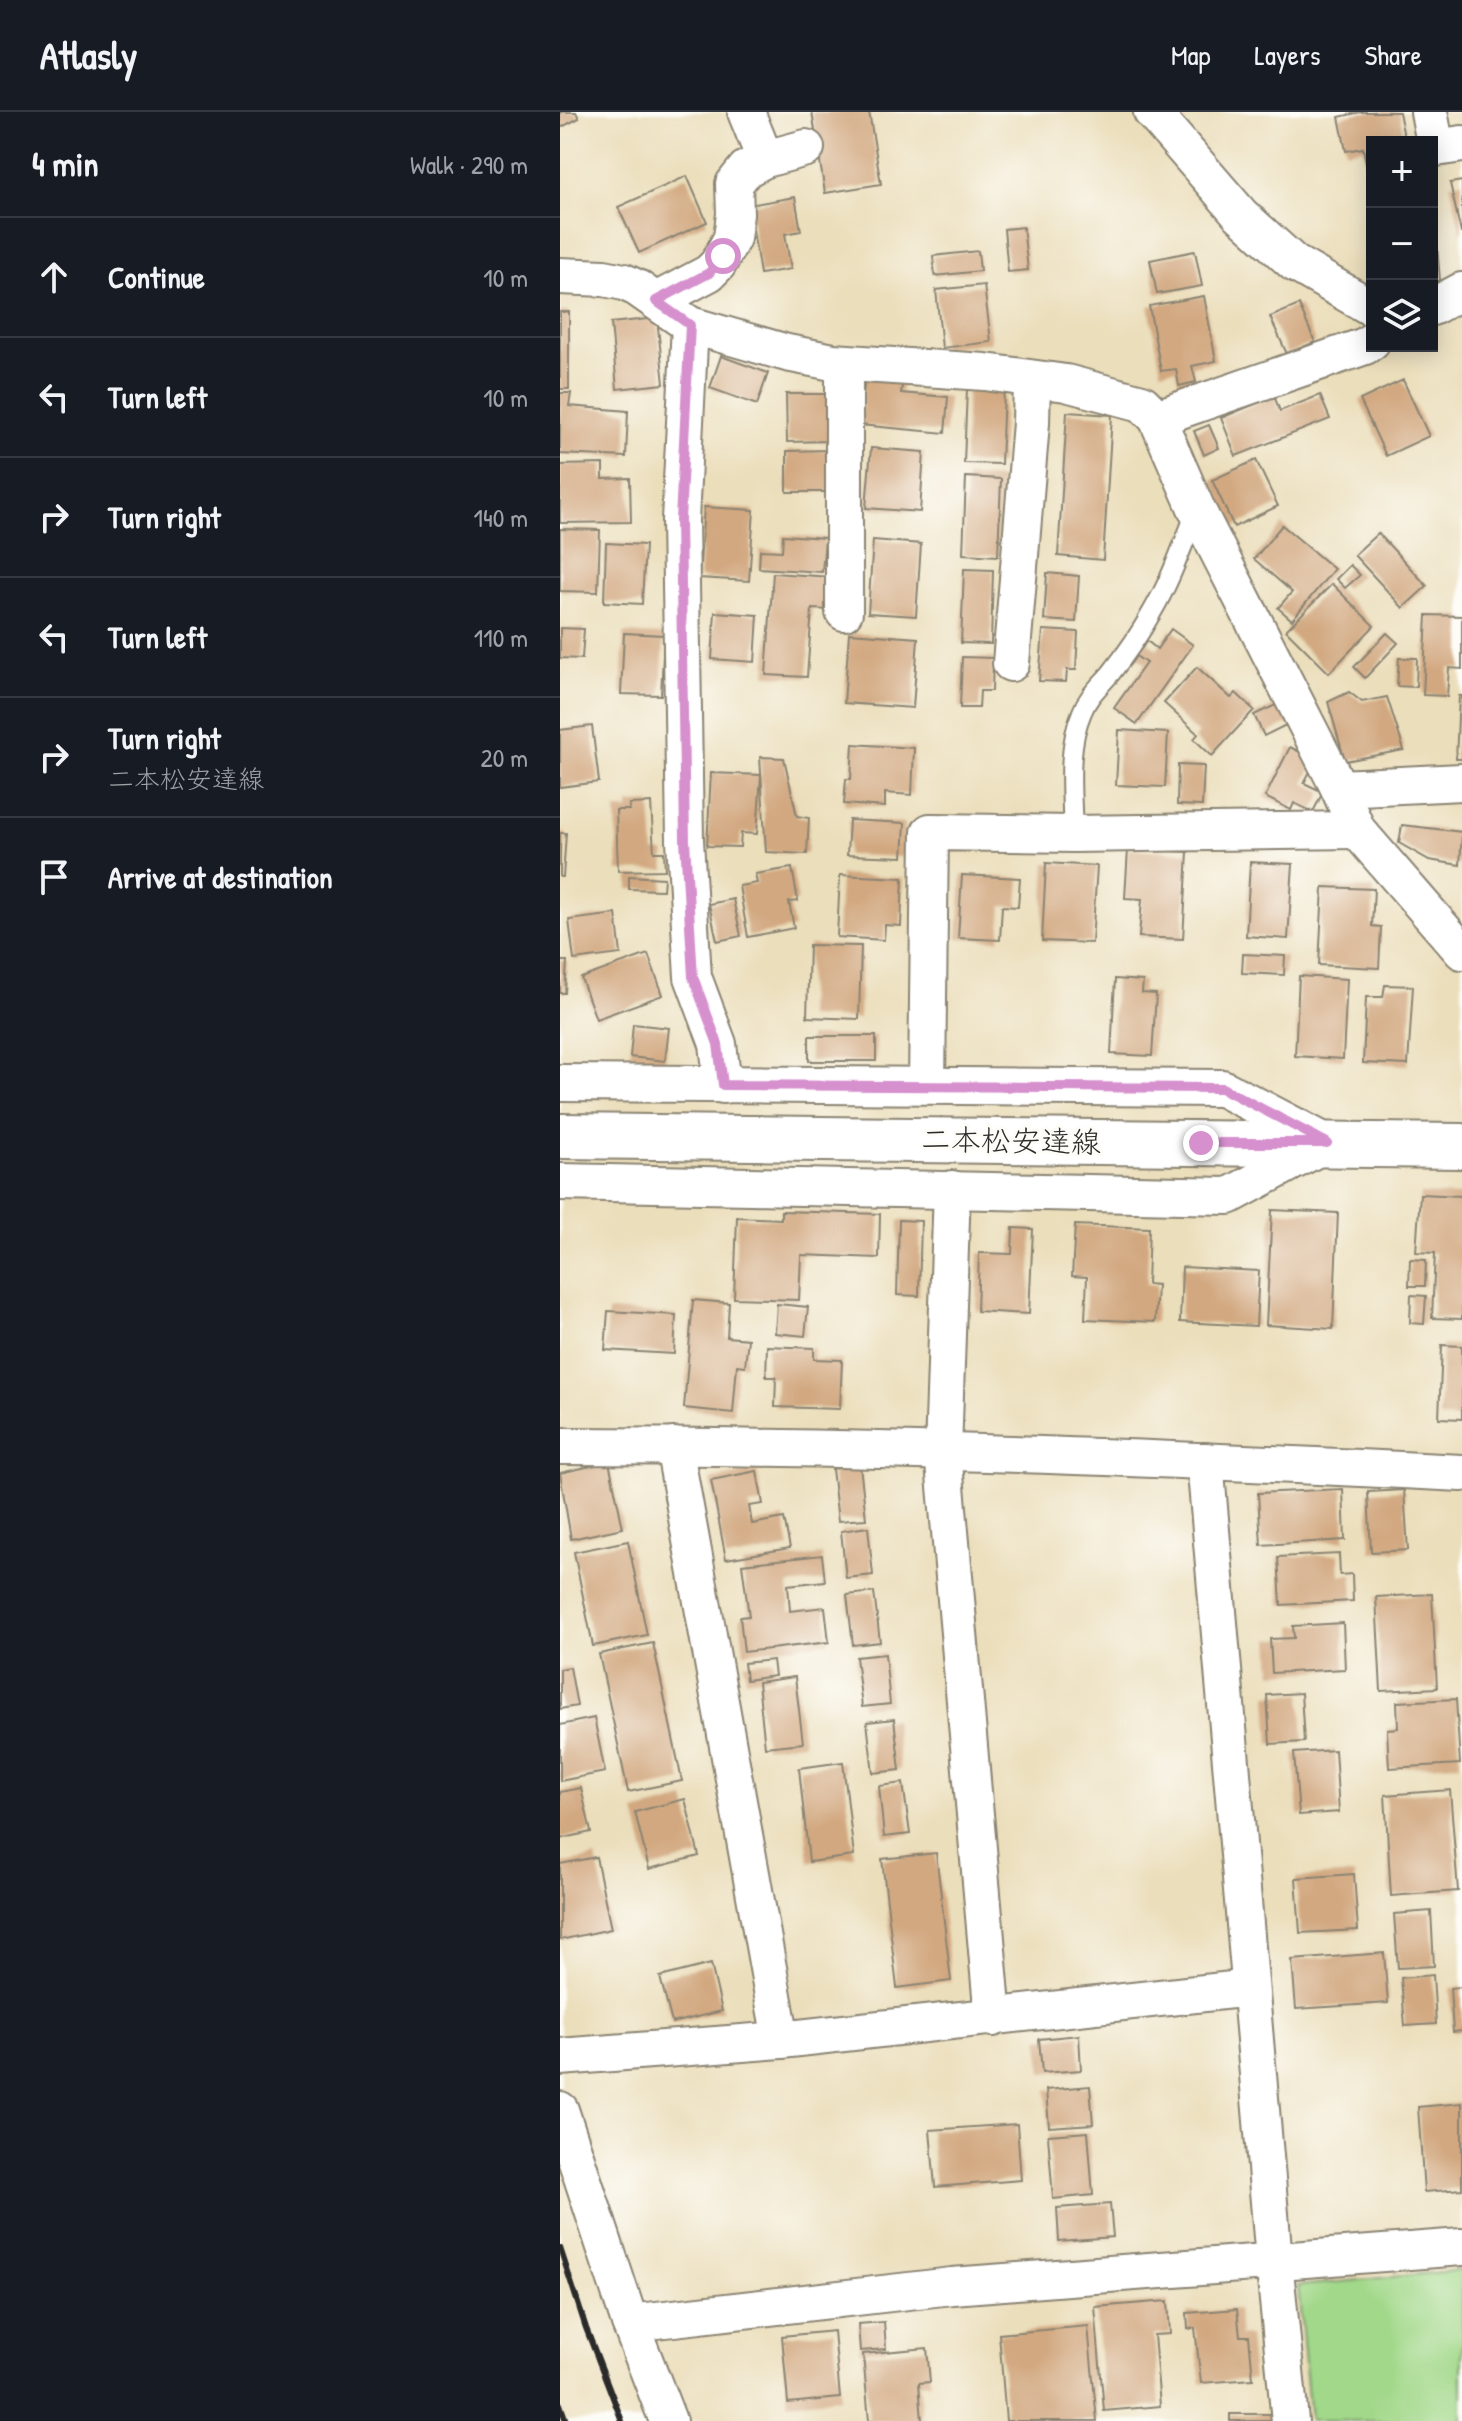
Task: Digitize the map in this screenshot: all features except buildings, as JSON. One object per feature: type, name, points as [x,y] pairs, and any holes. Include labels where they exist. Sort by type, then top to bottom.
[{"type":"main road","name":"二本松安達線","points":[[560,1136],[1462,1146]]},
{"type":"street","points":[[746,112],[765,159]]},
{"type":"street","points":[[1152,112],[1252,225],[1294,263],[1366,305]]},
{"type":"street","points":[[1429,112],[1436,148],[1462,144]]},
{"type":"street","points":[[656,301],[709,273],[718,264],[732,238],[734,184],[746,169],[765,159],[806,148]]},
{"type":"street","points":[[560,276],[624,282],[690,325],[787,353],[844,363],[985,372],[1066,383],[1142,403],[1157,418],[1197,510],[1339,788],[1357,830],[1462,951]]},
{"type":"street","points":[[1438,304],[1462,291]]},
{"type":"street","points":[[690,325],[680,520],[685,840],[693,977],[718,1044],[723,1085]]},
{"type":"street","points":[[1157,418],[1366,345]]},
{"type":"street","points":[[844,363],[844,612]]},
{"type":"street","points":[[1011,663],[1032,379]]},
{"type":"street","points":[[1339,788],[1462,782]]},
{"type":"street","points":[[927,1085],[930,832],[1073,834],[1357,830]]},
{"type":"street","points":[[560,1083],[1222,1088],[1327,1143]]},
{"type":"street","points":[[560,1182],[1229,1196],[1327,1143]]},
{"type":"street","points":[[952,1189],[943,1452],[993,2018]]},
{"type":"street","points":[[560,1446],[943,1452],[1462,1473]]},
{"type":"street","points":[[674,1446],[781,2040]]},
{"type":"street","points":[[1205,1461],[1290,2421]]},
{"type":"street","points":[[560,2057],[781,2040],[1250,1988]]},
{"type":"street","points":[[560,2110],[630,2323],[668,2421]]},
{"type":"street","points":[[630,2323],[952,2286],[1462,2247]]},
{"type":"lane","points":[[1073,834],[1072,764],[1075,735],[1082,711],[1152,612],[1197,510]]},
{"type":"green space","points":[[1462,2270],[1462,2421],[1310,2421],[1298,2286]]},
{"type":"railway","points":[[560,2248],[586,2328],[622,2421]]},
{"type":"railway","points":[[560,2404],[566,2421]]},
{"type":"route","points":[[723,256],[709,273],[656,301],[690,325],[680,520],[685,840],[693,977],[718,1044],[723,1085],[1222,1088],[1327,1143],[1201,1143]]}]
